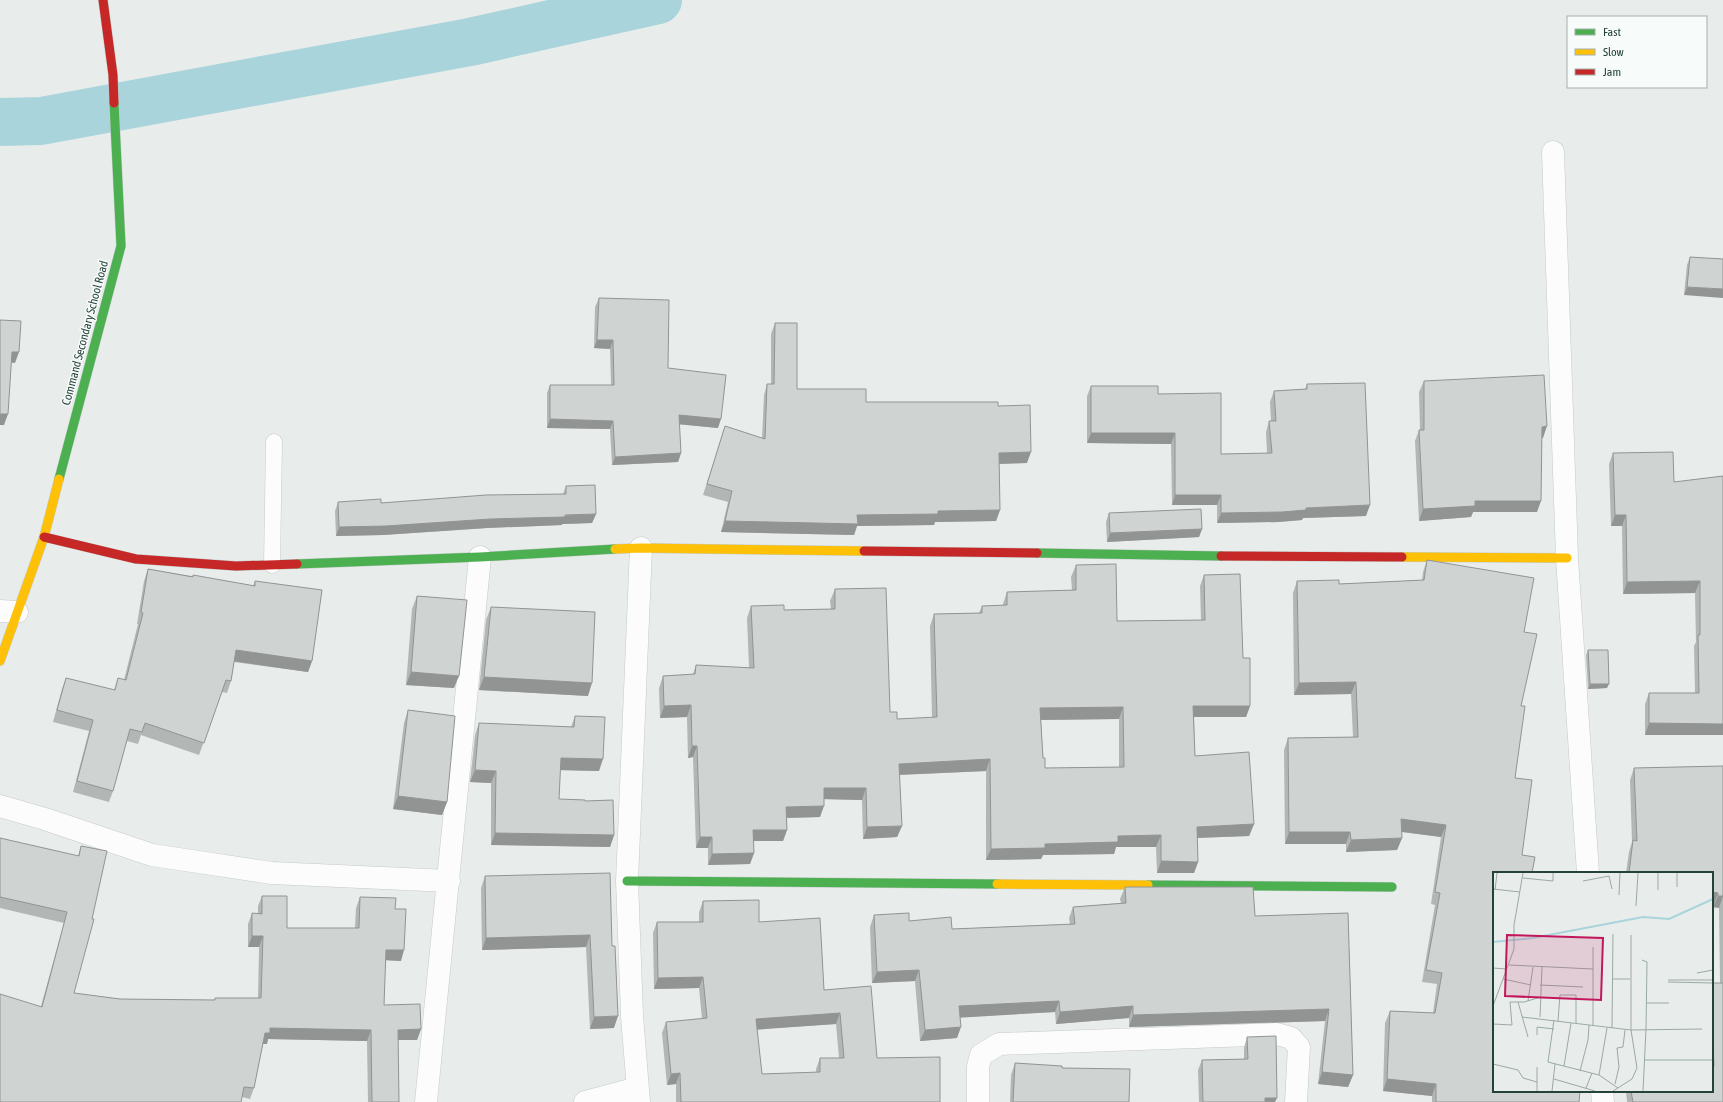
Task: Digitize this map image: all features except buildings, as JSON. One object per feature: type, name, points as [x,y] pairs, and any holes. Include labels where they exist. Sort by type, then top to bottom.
[{"type":"street","name":"Command Secondary School Road","points":[[0,661],[9,611],[44,537],[121,246],[113,75],[103,0]]},
{"type":"street","points":[[1553,152],[1567,558],[1588,872]]},
{"type":"street","points":[[44,537],[136,559],[236,566],[480,557],[641,548],[1234,556],[1567,558]]},
{"type":"street","points":[[585,1102],[638,1095],[632,1016],[627,881],[641,548]]},
{"type":"street","points":[[426,1102],[480,557]]},
{"type":"street","points":[[0,806],[46,819],[152,855],[272,873],[449,881]]},
{"type":"street","points":[[627,881],[1392,888]]},
{"type":"street","points":[[978,1102],[978,1067],[981,1054],[999,1044],[1277,1034],[1291,1038],[1299,1047],[1296,1102]]},
{"type":"street","points":[[1602,1092],[1603,1102]]},
{"type":"lane","points":[[272,565],[274,442]]},
{"type":"waterway","points":[[0,122],[41,121],[470,42],[658,0]]},
{"type":"traffic: fast","points":[[59,479],[121,246],[114,103]]},
{"type":"traffic: fast","points":[[297,564],[480,557],[615,549]]},
{"type":"traffic: fast","points":[[1037,553],[1221,556]]},
{"type":"traffic: fast","points":[[627,881],[997,884]]},
{"type":"traffic: fast","points":[[1148,885],[1392,887]]},
{"type":"traffic: slow","points":[[0,661],[44,537],[59,479]]},
{"type":"traffic: slow","points":[[615,549],[641,548],[864,551]]},
{"type":"traffic: slow","points":[[1402,557],[1567,558]]},
{"type":"traffic: slow","points":[[997,884],[1148,885]]},
{"type":"traffic: jam","points":[[103,0],[113,75],[114,103]]},
{"type":"traffic: jam","points":[[44,537],[136,559],[236,566],[297,564]]},
{"type":"traffic: jam","points":[[864,551],[1037,553]]},
{"type":"traffic: jam","points":[[1221,556],[1402,557]]}]
